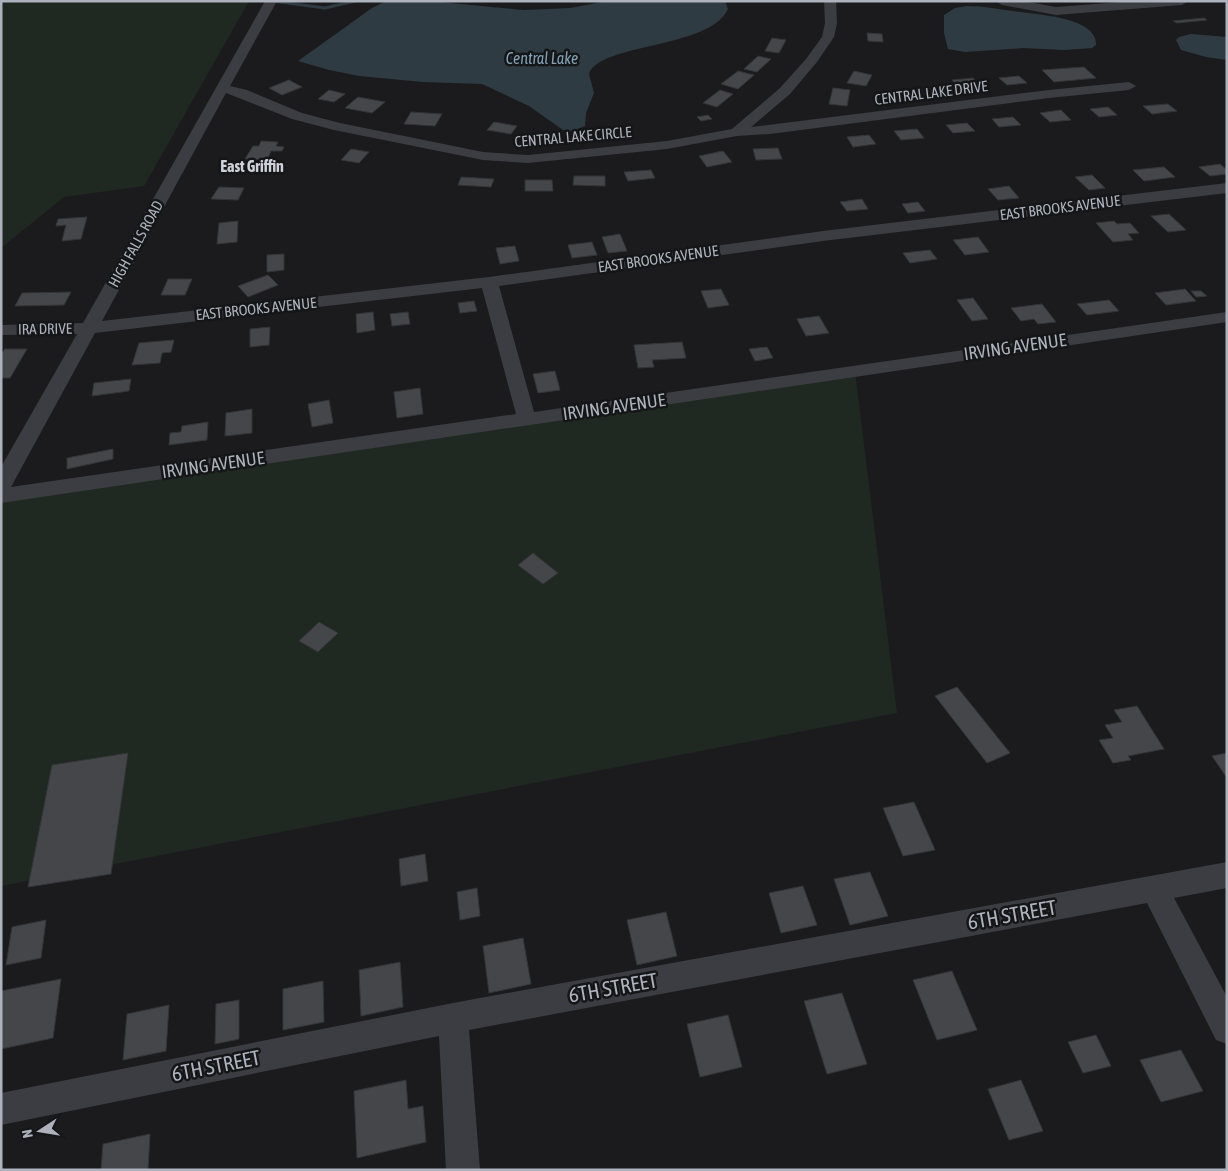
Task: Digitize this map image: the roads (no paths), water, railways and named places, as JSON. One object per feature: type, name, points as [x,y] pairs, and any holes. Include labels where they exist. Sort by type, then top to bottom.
[{"type":"street","name":"HIGH FALLS ROAD","points":[[1,486],[271,1]]},
{"type":"street","name":"CENTRAL LAKE CIRCLE","points":[[222,88],[242,93],[297,116],[339,127],[505,159],[528,159],[667,145],[737,132],[785,91],[820,50],[828,37],[830,1]]},
{"type":"street","points":[[1002,1],[1056,11],[1182,1]]},
{"type":"street","name":"CENTRAL LAKE DRIVE","points":[[737,132],[770,130],[1049,94],[1129,86]]},
{"type":"street","name":"EAST BROOKS AVENUE","points":[[89,328],[489,282],[823,236],[1227,188]]},
{"type":"street","points":[[489,282],[527,420]]},
{"type":"street","name":"IRVING AVENUE","points":[[1,496],[1227,316]]},
{"type":"street","name":"IRA DRIVE","points":[[1,330],[89,328]]},
{"type":"street","name":"6TH STREET","points":[[1,1109],[453,1018],[1227,875]]},
{"type":"street","points":[[1154,888],[1227,1029]]},
{"type":"street","points":[[453,1018],[463,1170]]},
{"type":"water","name":"Central Lake","points":[[386,1],[430,1],[524,10],[570,8],[608,1],[725,1],[728,9],[717,22],[700,32],[612,56],[597,64],[589,74],[594,93],[586,113],[585,126],[572,131],[563,130],[529,106],[482,84],[423,82],[359,76],[298,61],[372,8]]},
{"type":"water","points":[[967,6],[1041,15],[1078,23],[1088,29],[1094,36],[1096,45],[1092,48],[1064,50],[1024,48],[965,52],[948,49],[944,33],[944,15],[955,8]]},
{"type":"water","points":[[1191,34],[1227,37],[1227,60],[1206,57],[1181,50],[1176,40],[1179,37]]},
{"type":"waterway","points":[[272,1],[325,8],[355,1]]},
{"type":"district","name":"East Griffin","points":[[252,166]]}]
